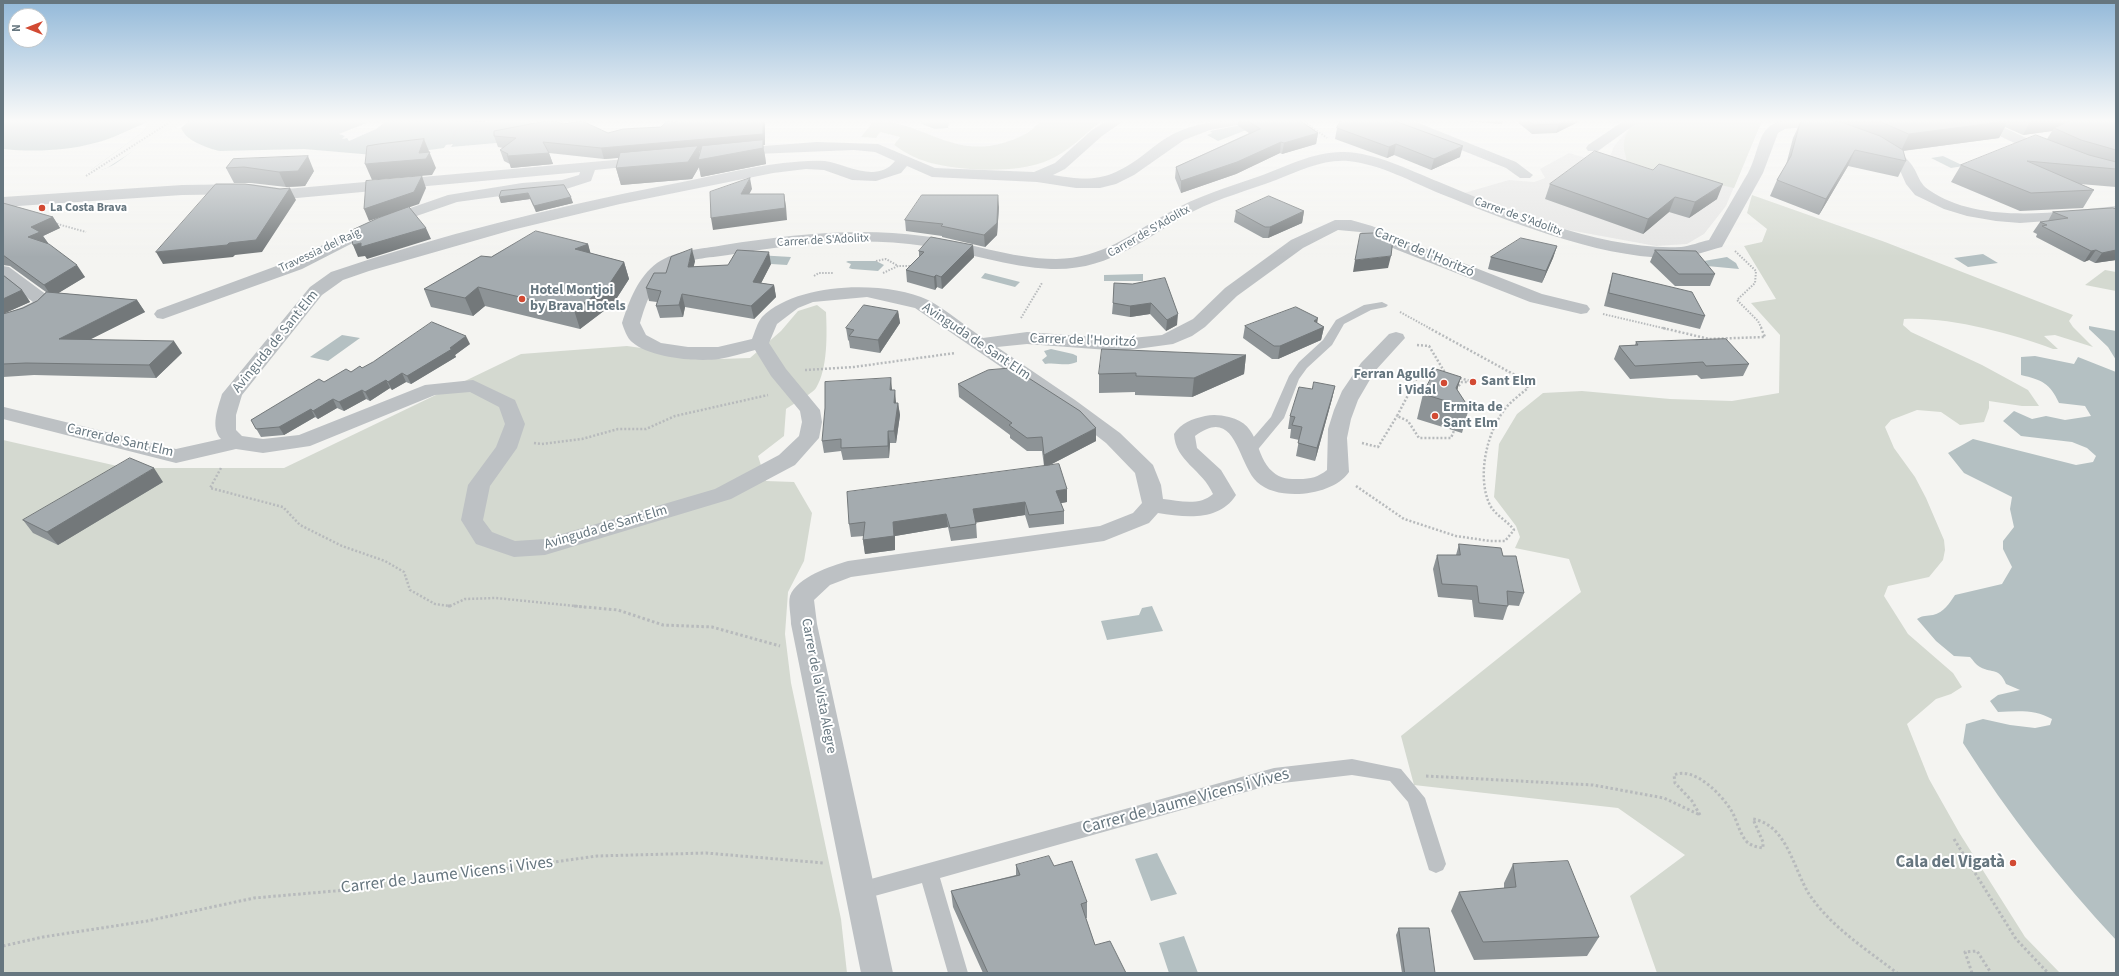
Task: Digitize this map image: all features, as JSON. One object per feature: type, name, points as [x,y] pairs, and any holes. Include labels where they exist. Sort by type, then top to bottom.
[{"type":"street","points":[[3,203],[182,190],[251,189],[286,194],[603,166]]},
{"type":"street","name":"Avinguda de Sant Elm","points":[[802,166],[774,169],[620,199],[507,226],[363,267],[337,276],[316,291],[232,394],[226,414],[226,432],[236,442],[263,446],[303,441],[432,389],[473,386],[508,404],[514,424],[506,448],[479,485],[472,520],[484,538],[514,549],[545,547],[723,494],[786,460],[809,438],[812,422],[810,410],[783,378],[760,343],[769,322],[792,304],[815,292],[867,292],[921,304],[1068,404],[1113,438],[1145,470],[1150,485],[1153,504]]},
{"type":"street","name":"Avinguda de Sant Elm","points":[[817,166],[826,166],[852,175],[876,176],[896,170],[900,166]]},
{"type":"street","points":[[917,166],[932,172],[1018,178],[1036,176],[1061,166]]},
{"type":"street","points":[[1036,176],[1069,182],[1100,183],[1120,177],[1136,166]]},
{"type":"street","name":"Carrer de S'Adolitx","points":[[760,343],[718,354],[688,354],[656,348],[638,338],[631,323],[642,291],[660,269],[682,258],[744,247],[858,237],[924,241],[1013,260],[1054,264],[1088,261],[1103,258],[1124,248],[1190,207],[1276,175],[1297,166]]},
{"type":"street","name":"Carrer de S'Adolitx","points":[[1384,166],[1519,220],[1606,244],[1665,252],[1707,248],[1718,237]]},
{"type":"street","points":[[1512,166],[1525,175]]},
{"type":"street","points":[[1718,237],[1759,166]]},
{"type":"street","points":[[1903,166],[1915,188],[1927,196],[1948,206],[1978,214],[2006,218],[2030,218],[2116,211]]},
{"type":"street","name":"Travessia del Raig","points":[[163,314],[296,265],[376,225],[454,198],[522,188],[563,186],[586,178],[589,167]]},
{"type":"street","points":[[3,203],[21,213]]},
{"type":"street","name":"Carrer de l'Horitzó","points":[[979,344],[1007,340],[1053,339],[1122,345],[1166,340],[1186,332],[1199,323],[1231,292],[1297,244],[1335,225],[1351,224],[1536,298],[1581,308]]},
{"type":"street","points":[[3,271],[45,302],[29,312],[3,322]]},
{"type":"street","points":[[1153,504],[1185,510],[1204,509],[1220,502],[1225,495],[1219,481],[1193,457],[1183,444],[1184,434],[1193,426],[1210,421],[1231,424],[1241,431],[1265,476],[1275,483],[1308,487],[1328,482],[1338,472],[1340,456],[1337,438],[1342,413],[1351,393],[1367,368],[1396,338]]},
{"type":"street","name":"Carrer de Sant Elm","points":[[4,413],[176,456],[236,442]]},
{"type":"street","name":"Carrer de la Vista Alegre","points":[[877,973],[804,624],[802,597],[822,578],[848,569],[1104,533],[1141,518],[1153,504]]},
{"type":"lane","points":[[1250,450],[1277,418],[1293,379],[1303,365],[1328,342],[1340,322],[1368,307],[1388,307]]},
{"type":"lane","name":"Carrer de Jaume Vicens i Vives","points":[[860,891],[1274,776],[1352,767],[1395,774]]},
{"type":"lane","points":[[1395,774],[1416,798],[1436,864]]},
{"type":"lane","points":[[929,872],[958,973]]},
{"type":"path","points":[[83,178],[102,166]]},
{"type":"path","points":[[21,213],[86,232]]},
{"type":"path","points":[[1581,308],[1709,339],[1765,337],[1758,321],[1737,300],[1755,283],[1756,271],[1737,252],[1718,237]]},
{"type":"path","points":[[876,261],[879,259],[886,259],[898,266]]},
{"type":"path","points":[[1007,340],[1054,264]]},
{"type":"path","points":[[880,274],[898,266],[916,266]]},
{"type":"path","points":[[1338,472],[1404,519],[1448,534],[1490,542],[1505,541],[1514,530],[1508,521],[1496,514],[1484,492],[1484,470],[1495,426],[1505,409],[1528,388],[1524,380],[1388,307]]},
{"type":"path","points":[[510,438],[541,444],[582,439],[618,429],[646,429],[675,416],[703,409],[750,401],[772,394],[783,378],[893,360],[961,353],[979,344]]},
{"type":"path","points":[[1378,446],[1397,416],[1417,378],[1416,372],[1444,371],[1429,346]]},
{"type":"path","points":[[1454,392],[1462,382],[1473,382],[1455,376]]},
{"type":"path","points":[[1417,378],[1442,378]]},
{"type":"path","points":[[1397,416],[1408,421],[1418,438],[1451,438],[1456,425]]},
{"type":"path","points":[[236,442],[210,488],[283,507],[300,525],[342,546],[385,561],[404,572],[410,590],[435,604],[450,606],[465,599],[496,598],[618,610],[663,625],[712,627],[810,654]]},
{"type":"path","points":[[1395,774],[1592,786],[1664,798],[1700,815],[1692,801],[1676,783],[1674,775],[1683,772],[1700,778],[1731,809],[1744,839],[1754,847],[1763,848],[1763,842],[1754,819],[1761,819],[1771,825],[1784,844],[1801,881],[1819,908],[1846,933],[1896,973]]},
{"type":"path","points":[[1954,839],[2016,938],[2048,973]]},
{"type":"path","name":"Carrer de Jaume Vicens i Vives","points":[[3,946],[43,937],[147,921],[254,898],[369,888],[597,856],[706,854],[855,864]]},
{"type":"path","points":[[1972,973],[1966,952],[1977,952],[1990,973]]},
{"type":"shaded area","points":[[97,166],[112,166],[104,169],[91,170]]},
{"type":"shaded area","points":[[945,166],[1032,166],[1000,170]]},
{"type":"shaded area","points":[[1546,166],[1743,166],[1726,206],[1704,234],[1687,244],[1656,246],[1563,229],[1464,193],[1509,180],[1534,182],[1545,178],[1540,169]]},
{"type":"shaded area","points":[[1641,166],[1743,166],[1734,188],[1658,171]]},
{"type":"shaded area","points":[[1946,166],[1964,166],[1951,168]]},
{"type":"shaded area","points":[[1752,195],[1885,242],[2073,315],[2069,321],[2093,347],[2055,335],[2044,336],[2058,349],[2053,349],[2018,337],[1980,327],[1960,323],[1922,319],[1904,319],[1903,325],[1911,332],[1982,365],[2028,390],[2039,406],[2022,406],[1989,401],[1989,408],[1984,422],[1960,425],[1941,412],[1917,410],[1891,420],[1885,427],[1894,448],[1915,477],[1926,498],[1944,540],[1945,550],[1943,560],[1929,577],[1888,586],[1884,596],[1908,634],[1953,673],[1962,687],[1951,694],[1936,699],[1907,724],[1929,779],[1960,834],[2025,937],[2060,973],[1657,973],[1630,896],[1685,855],[1618,808],[1414,785],[1401,736],[1581,592],[1569,559],[1515,548],[1520,537],[1516,526],[1494,497],[1499,444],[1517,414],[1543,393],[1582,391],[1670,399],[1732,401],[1779,393],[1780,335],[1751,303],[1776,299],[1744,246],[1762,242],[1767,229],[1747,213]]},
{"type":"shaded area","points":[[1983,254],[1998,263],[1968,267],[1954,258]]},
{"type":"shaded area","points":[[757,255],[791,257],[787,265],[771,264]]},
{"type":"shaded area","points":[[1727,257],[1736,263],[1739,269],[1707,266],[1704,261]]},
{"type":"shaded area","points":[[876,261],[884,265],[878,271],[852,269],[849,268],[851,264],[846,262]]},
{"type":"shaded area","points":[[2105,270],[2116,272],[2116,291],[2085,285]]},
{"type":"shaded area","points":[[985,273],[1020,282],[1015,287],[981,278]]},
{"type":"shaded area","points":[[1143,274],[1143,281],[1104,281],[1104,275]]},
{"type":"shaded area","points":[[817,305],[826,312],[826,351],[820,380],[816,388],[807,396],[786,409],[784,436],[758,456],[766,481],[794,482],[812,513],[804,561],[788,592],[785,634],[791,683],[841,919],[847,973],[3,973],[3,440],[126,468],[284,468],[521,354],[627,346],[719,359],[750,358],[781,331],[798,311]]},
{"type":"shaded area","points":[[2089,326],[2116,331],[2116,360],[2108,347],[2089,329]]},
{"type":"shaded area","points":[[342,335],[360,338],[328,361],[310,357]]},
{"type":"shaded area","points":[[1051,349],[1077,356],[1077,362],[1069,364],[1045,364],[1042,360],[1047,356],[1044,351]]},
{"type":"shaded area","points":[[2035,356],[2074,364],[2078,357],[2116,372],[2116,940],[2054,870],[1998,795],[1963,743],[1966,724],[1983,719],[2010,725],[2035,728],[2050,725],[2052,719],[2032,712],[1998,712],[1990,701],[1998,695],[2020,690],[2006,684],[2001,675],[1979,666],[1970,657],[1954,656],[1936,641],[1917,619],[1940,612],[1955,595],[2002,584],[2012,567],[2003,549],[2003,541],[2014,527],[2010,509],[2012,497],[1964,473],[1948,453],[1973,439],[2076,465],[2093,462],[2096,456],[2087,448],[2072,442],[2021,436],[2003,421],[2014,411],[2032,419],[2046,416],[2065,420],[2091,416],[2085,406],[2059,403],[2056,396],[2044,383],[2021,375],[2021,357]]},
{"type":"shaded area","points":[[1152,606],[1163,631],[1107,640],[1101,621],[1139,615],[1142,608]]},
{"type":"shaded area","points":[[1157,853],[1177,894],[1151,901],[1135,859]]},
{"type":"shaded area","points":[[1184,936],[1198,973],[1169,973],[1159,943]]},
{"type":"pier","points":[[97,166],[111,166],[98,171],[91,170]]},
{"type":"building","points":[[228,166],[302,166],[298,171],[279,172],[244,167],[226,168]]},
{"type":"building","points":[[617,166],[645,166],[616,168]]},
{"type":"building","points":[[1179,166],[1227,166],[1181,181],[1176,167]]},
{"type":"building","points":[[1575,166],[1639,166],[1653,170],[1657,166],[1664,166],[1723,184],[1695,202],[1675,197],[1648,219],[1550,184]]},
{"type":"building","points":[[1785,166],[1846,166],[1826,199],[1777,180]]},
{"type":"building","points":[[1962,166],[2038,166],[2094,190],[2031,193]]},
{"type":"building","points":[[2078,166],[2116,166],[2116,169]]},
{"type":"building","points":[[422,176],[414,192],[364,209],[366,181]]},
{"type":"building","points":[[750,178],[741,194],[784,194],[785,208],[711,218],[710,192]]},
{"type":"building","points":[[216,184],[245,184],[280,189],[290,188],[256,240],[229,243],[227,245],[156,252]]},
{"type":"building","points":[[564,185],[571,197],[534,206],[528,193],[499,197],[501,191]]},
{"type":"building","points":[[922,195],[998,195],[997,223],[984,235],[941,226],[943,224],[905,220]]},
{"type":"building","points":[[1269,196],[1304,211],[1270,227],[1265,227],[1236,211]]},
{"type":"building","points":[[3,203],[53,217],[31,227],[40,232],[28,237],[49,244],[77,265],[44,285],[3,255]]},
{"type":"building","points":[[409,207],[426,228],[361,247],[361,243],[353,245],[350,231],[378,218]]},
{"type":"building","points":[[2116,209],[2116,250],[2102,253],[2096,250],[2091,251],[2042,226],[2047,225],[2040,222],[2068,218],[2053,212]]},
{"type":"building","points":[[536,231],[588,244],[575,249],[624,262],[608,286],[574,310],[478,287],[465,298],[424,289],[481,256],[491,257]]},
{"type":"building","points":[[1376,233],[1393,239],[1391,256],[1355,260],[1360,234]]},
{"type":"building","points":[[931,237],[973,245],[941,277],[936,275],[934,277],[906,270],[924,252],[919,251]]},
{"type":"building","points":[[1521,238],[1557,246],[1546,271],[1491,257]]},
{"type":"building","points":[[692,249],[688,267],[728,265],[737,250],[769,252],[753,282],[774,285],[751,306],[682,294],[679,305],[656,306],[661,291],[646,288],[654,273],[666,273],[671,257]]},
{"type":"building","points":[[1655,250],[1696,251],[1715,274],[1679,274]]},
{"type":"building","points":[[1613,273],[1692,292],[1705,316],[1609,293]]},
{"type":"building","points":[[3,275],[22,290],[3,299]]},
{"type":"building","points":[[1165,278],[1178,314],[1167,320],[1151,303],[1130,306],[1113,303],[1114,283],[1132,284]]},
{"type":"building","points":[[47,292],[137,300],[59,339],[174,341],[149,365],[3,364],[3,314],[23,308],[37,301]]},
{"type":"building","points":[[864,305],[898,311],[878,340],[849,336],[854,330],[846,328]]},
{"type":"building","points":[[1296,307],[1318,318],[1314,321],[1324,327],[1280,346],[1274,346],[1245,326]]},
{"type":"building","points":[[432,322],[466,336],[450,348],[452,349],[407,376],[402,373],[388,382],[386,380],[365,392],[362,390],[339,402],[333,399],[313,411],[311,409],[279,427],[256,429],[251,420],[319,379],[324,382],[346,369],[351,372],[360,366],[362,368]]},
{"type":"building","points":[[1726,339],[1749,364],[1706,366],[1703,362],[1635,366],[1619,346],[1638,345],[1636,342]]},
{"type":"building","points":[[1102,349],[1246,355],[1194,378],[1136,376],[1136,373],[1099,374]]},
{"type":"building","points":[[1013,368],[1080,411],[1096,428],[1044,455],[1042,437],[1027,438],[1009,425],[1012,423],[958,384],[988,370]]},
{"type":"building","points":[[1436,369],[1461,377],[1456,388],[1469,408],[1423,394]]},
{"type":"building","points":[[891,378],[890,390],[895,390],[894,403],[898,403],[894,431],[888,431],[888,446],[841,448],[841,439],[822,441],[825,408],[825,382]]},
{"type":"building","points":[[1314,382],[1335,386],[1317,448],[1298,443],[1302,427],[1292,425],[1295,417],[1290,416],[1299,387],[1312,389]]},
{"type":"building","points":[[130,458],[154,468],[47,532],[23,520]]},
{"type":"building","points":[[1059,464],[1067,489],[1056,491],[1064,511],[1029,515],[1025,502],[973,509],[976,524],[950,528],[946,514],[893,522],[894,536],[863,540],[865,522],[849,524],[847,492]]},
{"type":"building","points":[[1459,544],[1501,548],[1503,556],[1516,556],[1524,593],[1507,591],[1508,606],[1479,603],[1477,586],[1442,584],[1437,555],[1460,555]]},
{"type":"building","points":[[1049,856],[1054,866],[1072,861],[1087,902],[1081,904],[1095,945],[1110,941],[1126,973],[988,973],[951,891],[1020,875],[1016,865]]},
{"type":"building","points":[[1568,861],[1599,937],[1483,942],[1459,892],[1516,887],[1513,864]]},
{"type":"building","points":[[1399,928],[1429,928],[1435,973],[1405,973]]},
{"type":"place","name":"La Costa Brava","points":[[42,208]]},
{"type":"place","name":"Hotel Montjoi by Brava Hotels","points":[[522,299]]},
{"type":"place","name":"Sant Elm","points":[[1473,382]]},
{"type":"place","name":"Ferran Agulló i Vidal","points":[[1444,383]]},
{"type":"place","name":"Ermita de Sant Elm","points":[[1435,416]]},
{"type":"place","name":"Cala del Vigatà","points":[[2013,863]]}]
